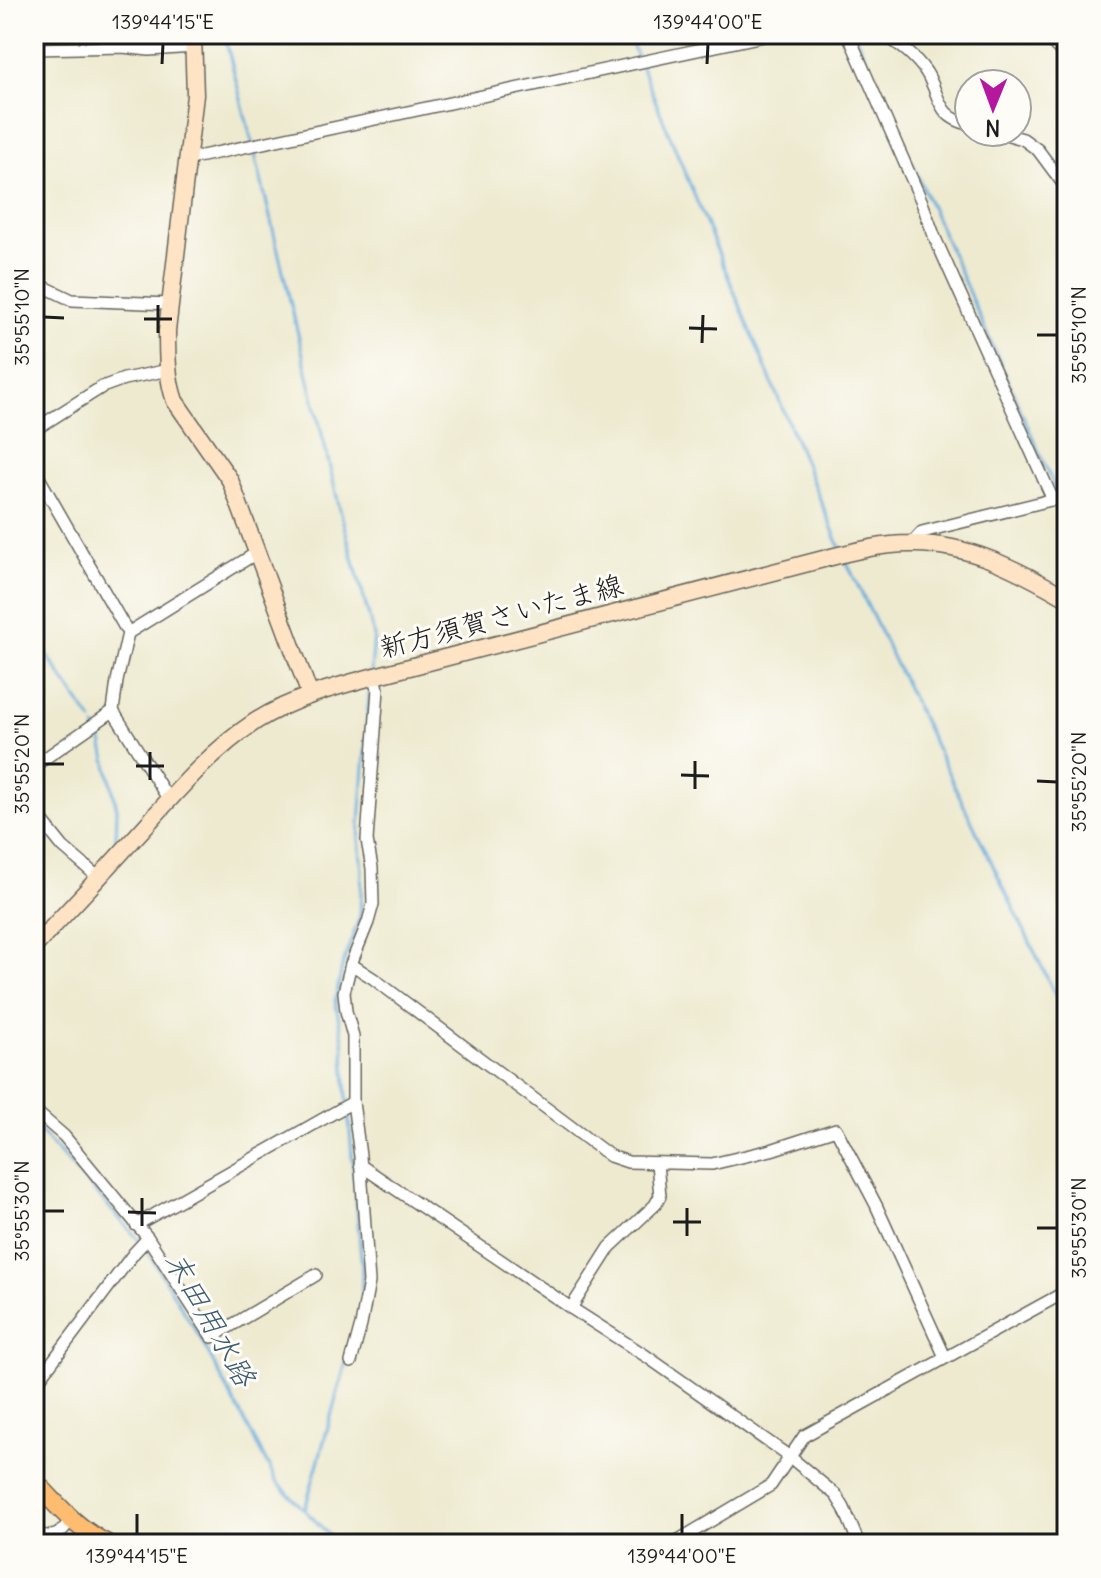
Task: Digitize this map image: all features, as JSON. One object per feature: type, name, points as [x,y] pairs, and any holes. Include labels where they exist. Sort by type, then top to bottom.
[{"type":"main road","points":[[193,41],[195,95],[167,331],[172,391],[175,401],[230,480],[310,695]]},
{"type":"main road","name":"新方須賀さいたま線","points":[[34,947],[209,759],[238,734],[277,710],[310,695],[872,547],[912,543],[954,547],[989,558],[1067,598]]},
{"type":"main road","points":[[34,1481],[71,1520],[107,1544]]},
{"type":"street","points":[[188,159],[772,34]]},
{"type":"street","points":[[848,34],[935,238],[1053,500]]},
{"type":"street","points":[[882,34],[902,47],[925,71],[943,109],[953,120]]},
{"type":"street","points":[[1044,34],[1067,58]]},
{"type":"street","points":[[34,49],[123,47],[149,50],[193,41]]},
{"type":"street","points":[[1033,146],[1067,189]]},
{"type":"street","points":[[34,282],[72,300],[169,304]]},
{"type":"street","points":[[34,430],[102,387],[169,370]]},
{"type":"street","points":[[34,469],[128,633],[113,711],[169,800]]},
{"type":"street","points":[[912,543],[922,532],[1067,496]]},
{"type":"street","points":[[128,633],[258,552]]},
{"type":"street","points":[[351,1362],[369,1282],[353,1102],[353,1036],[344,992],[373,904],[367,840],[378,689],[375,676]]},
{"type":"street","points":[[34,766],[113,711]]},
{"type":"street","points":[[34,811],[63,847],[99,878]]},
{"type":"street","points":[[351,964],[610,1156],[628,1162],[712,1164],[771,1150],[836,1129],[876,1205],[945,1357]]},
{"type":"street","points":[[136,1225],[353,1102]]},
{"type":"street","points":[[34,1110],[64,1136],[148,1238],[212,1337],[316,1275]]},
{"type":"street","points":[[571,1308],[610,1247],[655,1205],[660,1196],[657,1163]]},
{"type":"street","points":[[360,1165],[646,1356],[790,1457],[836,1495],[859,1544]]},
{"type":"street","points":[[34,1386],[148,1238]]},
{"type":"street","points":[[680,1542],[771,1485],[804,1436],[1067,1291]]},
{"type":"street","points":[[34,1535],[58,1535],[71,1520]]},
{"type":"waterway","points":[[224,34],[252,142]]},
{"type":"waterway","points":[[628,34],[638,59]]},
{"type":"waterway","points":[[855,34],[1058,495]]},
{"type":"waterway","points":[[641,66],[841,550]]},
{"type":"waterway","points":[[254,150],[342,518],[374,635],[371,671]]},
{"type":"waterway","points":[[1061,502],[1067,517]]},
{"type":"waterway","points":[[846,561],[1067,1019]]},
{"type":"waterway","points":[[34,636],[92,721]]},
{"type":"waterway","points":[[347,1102],[343,1039],[335,1001],[343,963],[360,916],[362,871],[359,838],[370,683]]},
{"type":"waterway","points":[[95,727],[101,737],[117,809],[116,840]]},
{"type":"waterway","points":[[348,1110],[362,1293]]},
{"type":"waterway","name":"末田用水路","points":[[34,1125],[139,1240]]},
{"type":"waterway","name":"末田用水路","points":[[144,1246],[199,1336],[277,1482],[336,1544]]},
{"type":"waterway","points":[[305,1509],[347,1359]]}]
